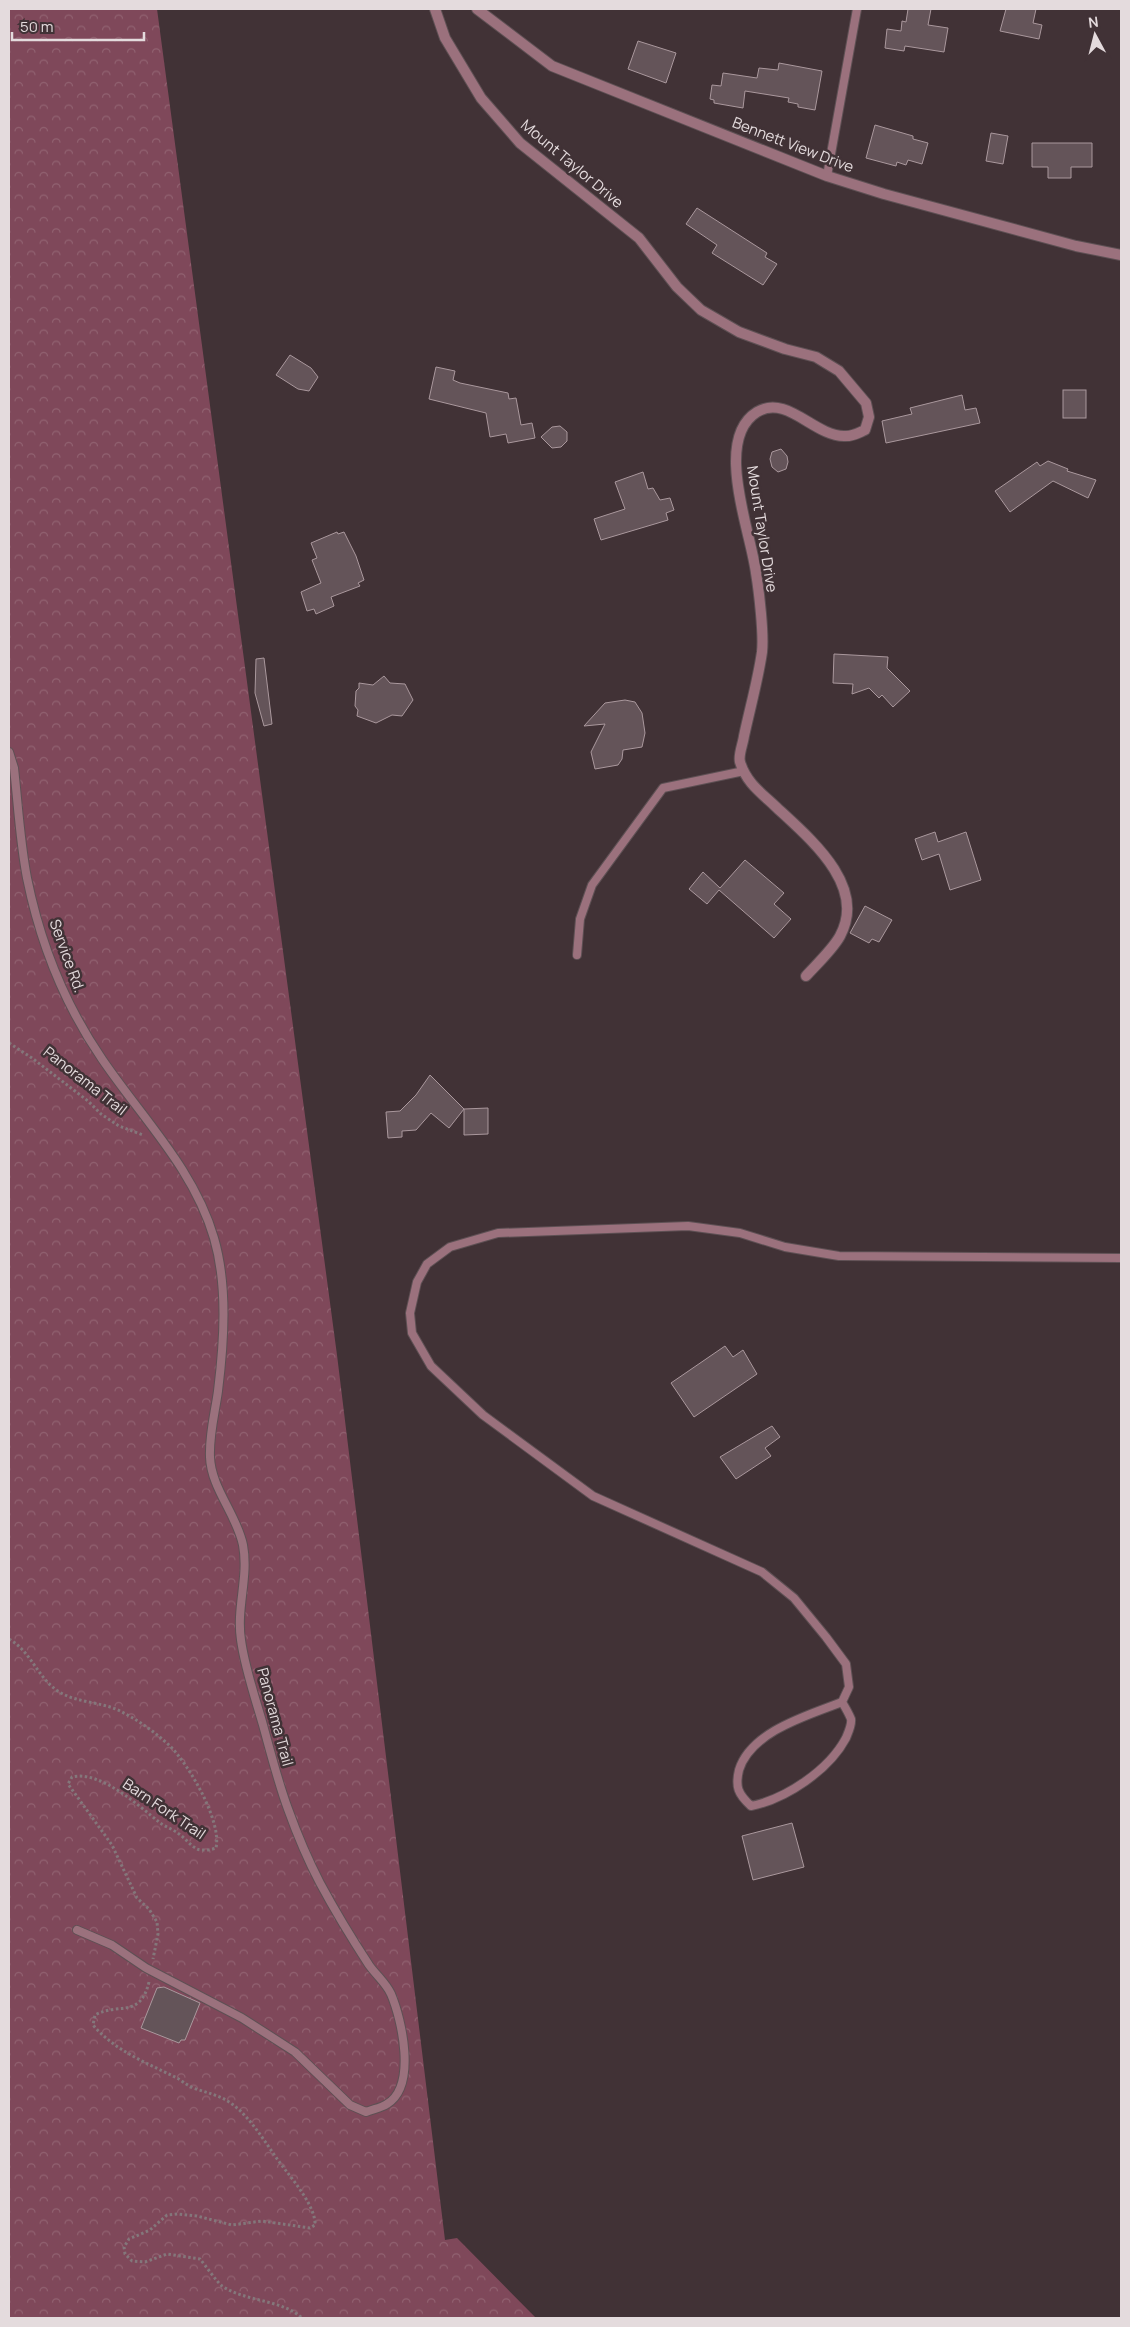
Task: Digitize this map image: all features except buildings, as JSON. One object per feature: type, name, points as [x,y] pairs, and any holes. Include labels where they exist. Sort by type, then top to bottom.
[{"type":"street","name":"Mount Taylor Drive","points":[[435,9],[445,38],[480,98],[520,143],[639,238],[677,287],[702,310],[739,332],[785,349],[816,357],[838,371],[866,403],[869,417],[865,430],[853,436],[841,436],[809,423],[783,408],[768,408],[756,412],[741,428],[736,450],[736,475],[756,572],[762,650],[739,760],[744,771]]},
{"type":"street","name":"Bennett View Drive","points":[[477,9],[552,66],[827,176],[884,194],[1076,246],[1121,255]]},
{"type":"street","points":[[744,771],[747,780],[811,839],[836,870],[845,889],[848,909],[840,936],[806,976]]},
{"type":"lane","points":[[827,176],[857,9]]},
{"type":"lane","name":"Service Rd.","points":[[9,752],[14,768],[27,877],[59,982],[102,1058],[165,1142]]},
{"type":"lane","points":[[577,955],[580,919],[592,885],[663,788],[744,771]]},
{"type":"lane","name":"Panorama Trail","points":[[77,1930],[112,1945],[152,1972],[219,2005],[295,2052],[350,2105],[366,2112],[390,2103],[400,2087],[405,2063],[398,2014],[389,1990],[371,1967],[341,1919],[320,1883],[302,1845],[274,1770],[250,1682],[240,1637],[246,1567],[243,1544],[236,1522],[218,1484],[210,1461],[210,1436],[222,1359],[223,1308],[216,1243],[205,1210],[165,1142]]},
{"type":"lane","points":[[842,1702],[851,1720],[848,1733],[838,1752],[824,1768],[802,1783],[764,1803],[751,1806],[740,1796],[736,1783],[741,1766],[757,1744],[773,1731],[791,1722],[842,1702],[849,1687],[846,1664],[794,1598],[762,1572],[592,1496],[483,1415],[431,1366],[412,1333],[410,1312],[417,1282],[427,1264],[450,1248],[498,1233],[688,1226],[740,1233],[785,1247],[839,1256],[1121,1258]]},
{"type":"path","name":"Panorama Trail","points":[[9,1044],[32,1058],[119,1126],[165,1142]]},
{"type":"path","name":"Barn Fork Trail","points":[[9,1639],[21,1646],[49,1682],[62,1693],[118,1710],[138,1721],[170,1746],[182,1761],[205,1801],[218,1840],[216,1848],[211,1850],[197,1848],[176,1831],[160,1824],[120,1792],[104,1784],[78,1775],[72,1777],[68,1784],[112,1845],[137,1898],[149,1909],[157,1922],[158,1934],[152,1972]]},
{"type":"path","points":[[152,1972],[147,1990],[141,2000],[131,2008],[104,2010],[95,2015],[94,2025],[103,2036],[123,2051],[192,2087],[212,2093],[231,2104],[249,2119],[267,2148],[298,2185],[316,2216],[316,2225],[310,2228],[262,2221],[232,2225],[197,2216],[166,2215],[150,2230],[129,2240],[124,2247],[125,2254],[132,2261],[145,2262],[167,2254],[200,2259],[220,2285],[234,2292],[278,2305],[302,2318]]},
{"type":"green space","points":[[9,9],[157,9],[337,1355],[445,2240],[457,2238],[536,2318],[9,2318]]}]
